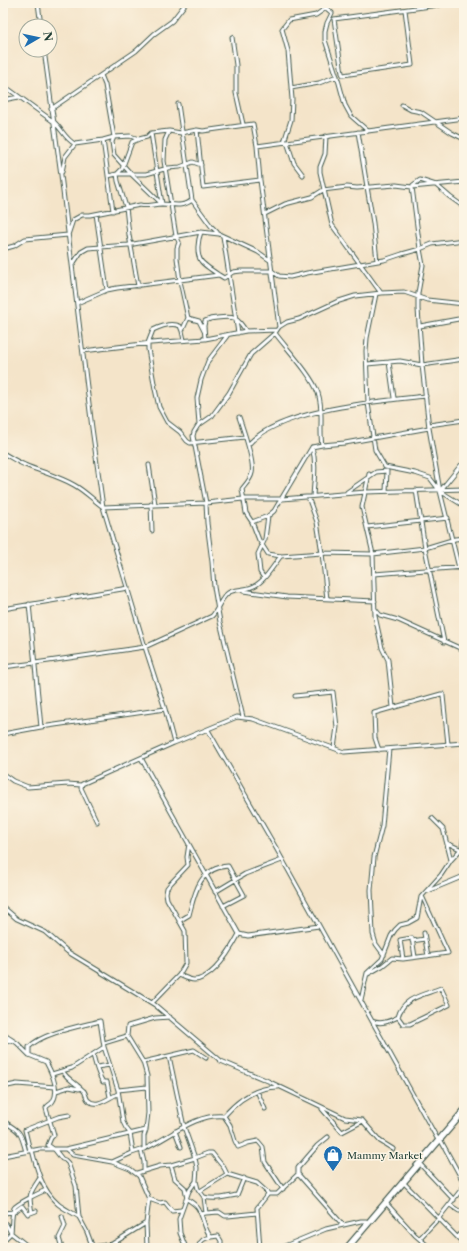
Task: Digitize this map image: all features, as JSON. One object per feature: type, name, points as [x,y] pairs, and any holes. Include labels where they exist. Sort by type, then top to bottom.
[{"type":"highway","points":[[347,1248],[464,1111]]},
{"type":"street","points":[[38,3],[40,18]]},
{"type":"street","points":[[51,109],[136,51],[172,20],[186,3]]},
{"type":"street","points":[[324,3],[326,8],[332,13],[325,31],[325,40],[345,105],[348,113],[368,131]]},
{"type":"street","points":[[328,20],[453,3]]},
{"type":"street","points":[[304,175],[294,163],[285,142],[292,117],[287,44],[282,32],[283,27],[289,20],[316,15],[326,8]]},
{"type":"street","points":[[334,19],[342,73],[345,75],[412,65],[405,10]]},
{"type":"street","points":[[232,37],[236,65],[236,93],[243,124]]},
{"type":"street","points":[[45,58],[103,507],[174,743]]},
{"type":"street","points":[[101,75],[105,85],[114,136],[112,142],[114,155],[162,204]]},
{"type":"street","points":[[291,88],[319,83],[337,76]]},
{"type":"street","points":[[3,85],[54,122],[61,128],[67,140],[75,144],[103,140],[114,136],[130,136],[139,139]]},
{"type":"street","points":[[3,100],[19,97]]},
{"type":"street","points":[[178,104],[181,134],[192,200],[211,226],[219,234],[258,252],[271,261]]},
{"type":"street","points":[[402,105],[411,110],[421,112],[452,133],[464,139]]},
{"type":"street","points":[[257,146],[464,118]]},
{"type":"street","points":[[138,286],[132,245],[129,235],[126,207],[118,181],[118,174],[122,169],[132,142],[147,137],[151,133],[169,131],[181,134],[197,130],[203,131],[243,124],[253,124],[271,261],[277,330],[315,386],[318,393],[321,411],[322,445]]},
{"type":"street","points":[[197,130],[203,187],[260,180]]},
{"type":"street","points":[[169,131],[165,144],[165,169],[176,236],[179,242],[177,248],[180,281],[188,318],[182,331]]},
{"type":"street","points":[[358,132],[377,262]]},
{"type":"street","points":[[151,133],[162,204]]},
{"type":"street","points":[[326,136],[325,154],[320,167],[323,190],[332,225],[381,293]]},
{"type":"street","points":[[103,140],[113,211]]},
{"type":"street","points":[[61,176],[65,157],[75,144]]},
{"type":"street","points":[[108,176],[118,174],[132,175],[155,173],[193,162],[201,165]]},
{"type":"street","points":[[413,186],[420,180],[436,185],[464,207]]},
{"type":"street","points":[[264,214],[284,204],[312,197],[323,190],[347,187],[367,188],[396,185],[436,185],[464,182]]},
{"type":"street","points":[[413,186],[423,265],[418,297],[422,365],[429,427],[440,491],[448,518],[459,568]]},
{"type":"street","points":[[68,235],[73,220],[82,215],[96,214],[140,205],[146,206],[162,204],[172,206],[188,204],[192,200]]},
{"type":"street","points":[[96,214],[102,264],[107,290]]},
{"type":"street","points":[[72,265],[84,250],[88,248],[132,245],[201,232],[219,234]]},
{"type":"street","points":[[201,232],[198,240],[198,250],[201,261],[219,276],[224,278],[233,272],[272,271],[279,276],[290,277],[377,262],[432,244],[464,240]]},
{"type":"street","points":[[3,249],[14,246],[25,239],[68,235]]},
{"type":"street","points":[[223,236],[238,333]]},
{"type":"street","points":[[77,303],[107,290],[219,276]]},
{"type":"street","points":[[243,717],[220,622],[206,523],[206,503],[194,443],[194,432],[199,425],[212,416],[229,392],[251,354],[287,322],[299,319],[336,302],[355,296],[381,293],[404,292],[433,301],[464,304]]},
{"type":"street","points":[[376,294],[367,338],[366,364],[368,403],[375,450],[387,472],[386,491]]},
{"type":"street","points":[[205,338],[205,321],[210,318],[227,316],[233,317],[239,321],[246,332]]},
{"type":"street","points":[[188,318],[199,321],[204,331]]},
{"type":"street","points":[[420,326],[464,318]]},
{"type":"street","points":[[184,340],[180,326],[175,324],[152,330],[148,343],[156,396],[165,419],[180,432],[187,441],[194,443],[245,437]]},
{"type":"street","points":[[83,351],[205,338],[246,332],[277,330]]},
{"type":"street","points":[[199,425],[197,398],[206,366],[222,341],[229,335]]},
{"type":"street","points":[[366,364],[400,361],[422,365],[464,359]]},
{"type":"street","points":[[389,362],[394,398]]},
{"type":"street","points":[[248,445],[272,427],[321,411],[394,398],[426,396]]},
{"type":"street","points":[[239,417],[248,445],[253,470],[250,478],[242,489],[243,499],[246,513],[252,522],[259,540],[268,554],[281,556],[322,553],[373,554],[425,548],[464,538]]},
{"type":"street","points":[[252,522],[268,516],[274,511],[312,447],[345,443],[464,420]]},
{"type":"street","points":[[312,447],[314,453],[315,476],[313,496]]},
{"type":"street","points":[[3,453],[23,464],[73,484],[86,492],[93,500],[103,507],[206,503],[243,499],[282,499],[386,491],[440,491],[464,489]]},
{"type":"street","points":[[440,491],[460,465],[464,464]]},
{"type":"street","points":[[149,466],[155,504]]},
{"type":"street","points":[[385,467],[415,473],[430,478],[440,491],[464,506]]},
{"type":"street","points":[[345,494],[376,472],[387,472]]},
{"type":"street","points":[[369,474],[362,507],[373,554],[374,609],[380,639],[388,660],[393,707]]},
{"type":"street","points":[[416,490],[425,548],[444,642]]},
{"type":"street","points":[[308,497],[317,522],[327,599]]},
{"type":"street","points":[[151,504],[152,531]]},
{"type":"street","points":[[264,578],[260,572],[258,554],[265,539],[268,516]]},
{"type":"street","points":[[367,527],[448,518]]},
{"type":"street","points":[[3,666],[35,664],[144,646],[212,616],[228,592],[253,587],[264,578],[281,556]]},
{"type":"street","points":[[374,574],[430,571],[464,567]]},
{"type":"street","points":[[3,609],[128,588]]},
{"type":"street","points":[[239,590],[287,597],[375,601]]},
{"type":"street","points":[[29,604],[41,727]]},
{"type":"street","points":[[374,609],[380,615],[398,620],[464,650]]},
{"type":"street","points":[[295,696],[333,692],[338,727],[334,748]]},
{"type":"street","points":[[379,750],[375,738],[374,713],[443,694],[448,744]]},
{"type":"street","points":[[3,734],[165,709]]},
{"type":"street","points":[[3,774],[13,781],[28,787],[68,784],[81,785],[174,743],[232,719],[243,717],[253,719],[344,752],[464,743]]},
{"type":"street","points":[[208,730],[464,1184],[450,1205],[420,1238]]},
{"type":"street","points":[[384,955],[376,944],[373,934],[371,890],[374,857],[382,826],[390,749]]},
{"type":"street","points":[[141,758],[239,934],[248,936],[319,926]]},
{"type":"street","points":[[464,784],[464,816]]},
{"type":"street","points":[[81,785],[97,822]]},
{"type":"street","points":[[432,818],[443,829],[451,860]]},
{"type":"street","points":[[361,1000],[367,973],[382,959],[395,930],[417,918],[421,897],[441,876],[451,860],[462,849],[464,833]]},
{"type":"street","points":[[447,843],[462,849]]},
{"type":"street","points":[[152,1003],[179,975],[186,962],[185,931],[167,899],[166,893],[167,888],[188,865],[187,857],[189,844]]},
{"type":"street","points":[[215,892],[244,874],[282,860]]},
{"type":"street","points":[[179,921],[189,915],[195,891],[199,883],[206,875],[219,866],[228,866],[244,895],[223,906]]},
{"type":"street","points":[[427,892],[464,876]]},
{"type":"street","points":[[366,975],[382,966],[392,958],[403,959],[448,953],[422,896]]},
{"type":"street","points":[[3,907],[17,919],[45,932],[68,952],[152,1003],[221,1061],[248,1072],[345,1118],[363,1121],[380,1141],[393,1149]]},
{"type":"street","points":[[424,932],[428,956]]},
{"type":"street","points":[[179,975],[194,980],[204,977],[219,964],[239,934]]},
{"type":"street","points":[[403,959],[400,940],[412,938],[415,957]]},
{"type":"street","points":[[412,941],[425,939]]},
{"type":"street","points":[[441,988],[449,1005],[410,1024],[403,1024],[398,1017],[399,1011],[404,1004],[414,997],[441,988]]},
{"type":"street","points":[[144,1171],[142,1150],[148,1113],[147,1076],[143,1062],[127,1036],[128,1026],[155,1018],[170,1017]]},
{"type":"street","points":[[372,1021],[383,1023],[398,1017]]},
{"type":"street","points":[[29,1055],[29,1047],[34,1042],[49,1035],[100,1021],[104,1045],[114,1073],[123,1122],[130,1133],[133,1152]]},
{"type":"street","points":[[3,1034],[29,1055],[46,1062],[52,1074],[56,1091],[52,1103],[46,1108],[54,1135],[48,1145],[68,1163],[76,1186],[79,1217],[92,1247],[112,1244],[146,1223]]},
{"type":"street","points":[[52,1074],[63,1072],[76,1066],[93,1055],[104,1045],[127,1036]]},
{"type":"street","points":[[3,1040],[13,1041]]},
{"type":"street","points":[[143,1062],[194,1050],[206,1058]]},
{"type":"street","points":[[93,1055],[97,1067],[97,1074],[103,1082],[107,1082],[110,1097]]},
{"type":"street","points":[[169,1056],[184,1127],[195,1158],[197,1168],[196,1181],[198,1189],[204,1197],[206,1213]]},
{"type":"street","points":[[3,1065],[3,1091]]},
{"type":"street","points":[[97,1067],[110,1065]]},
{"type":"street","points":[[63,1072],[69,1080],[78,1085],[81,1090],[84,1091],[88,1100],[92,1103],[105,1101],[118,1092],[147,1087]]},
{"type":"street","points":[[3,1087],[17,1084],[55,1087]]},
{"type":"street","points":[[56,1091],[69,1087],[81,1090]]},
{"type":"street","points":[[224,1116],[247,1095],[269,1087],[280,1087]]},
{"type":"street","points":[[257,1091],[265,1109]]},
{"type":"street","points":[[320,1107],[342,1132],[363,1121]]},
{"type":"street","points":[[69,1115],[25,1130],[40,1178],[46,1190],[57,1204],[79,1217]]},
{"type":"street","points":[[112,1162],[133,1152],[158,1143],[175,1131],[213,1115],[224,1116]]},
{"type":"street","points":[[224,1116],[230,1125],[238,1147],[258,1141],[263,1147],[265,1162],[283,1189]]},
{"type":"street","points":[[3,1121],[18,1130],[22,1136],[26,1152]]},
{"type":"street","points":[[3,1156],[45,1149],[66,1149],[146,1130]]},
{"type":"street","points":[[175,1131],[180,1147]]},
{"type":"street","points":[[328,1137],[317,1146],[298,1168],[298,1174],[343,1225]]},
{"type":"street","points":[[66,1149],[73,1155],[112,1162],[130,1169],[139,1176],[149,1199],[146,1223],[147,1248]]},
{"type":"street","points":[[137,1174],[160,1166],[171,1165],[212,1153],[224,1168],[226,1174]]},
{"type":"street","points":[[419,1163],[454,1200]]},
{"type":"street","points":[[171,1165],[175,1179],[185,1188],[187,1199],[197,1206],[211,1237]]},
{"type":"street","points":[[200,1191],[226,1174],[257,1183],[268,1192],[268,1194]]},
{"type":"street","points":[[268,1194],[277,1194],[298,1174]]},
{"type":"street","points":[[32,1212],[29,1198],[33,1188],[40,1178]]},
{"type":"street","points":[[204,1197],[222,1198],[237,1195],[244,1178]]},
{"type":"street","points":[[186,1248],[179,1228],[179,1218],[189,1191],[196,1181]]},
{"type":"street","points":[[403,1182],[464,1244],[459,1248]]},
{"type":"street","points":[[3,1241],[11,1233],[11,1222],[14,1207],[18,1203],[46,1190]]},
{"type":"street","points":[[260,1248],[257,1213],[258,1208],[268,1194]]},
{"type":"street","points":[[149,1199],[160,1203],[165,1202],[172,1211],[181,1210]]},
{"type":"street","points":[[386,1203],[415,1235],[430,1248]]},
{"type":"street","points":[[450,1205],[459,1211],[464,1211]]},
{"type":"street","points":[[3,1213],[14,1212],[22,1206],[28,1214],[36,1211]]},
{"type":"street","points":[[201,1214],[219,1212],[225,1216],[228,1216],[257,1213]]},
{"type":"street","points":[[62,1216],[66,1226],[59,1238],[62,1248]]},
{"type":"street","points":[[280,1248],[326,1229],[361,1221],[366,1221],[369,1223]]},
{"type":"street","points":[[3,1222],[6,1224],[11,1233],[30,1248]]},
{"type":"street","points":[[458,1237],[464,1230]]},
{"type":"street","points":[[197,1248],[201,1240],[206,1237],[218,1236],[220,1238],[221,1248]]},
{"type":"place","name":"Mammy Market","points":[[333,1172]]}]
